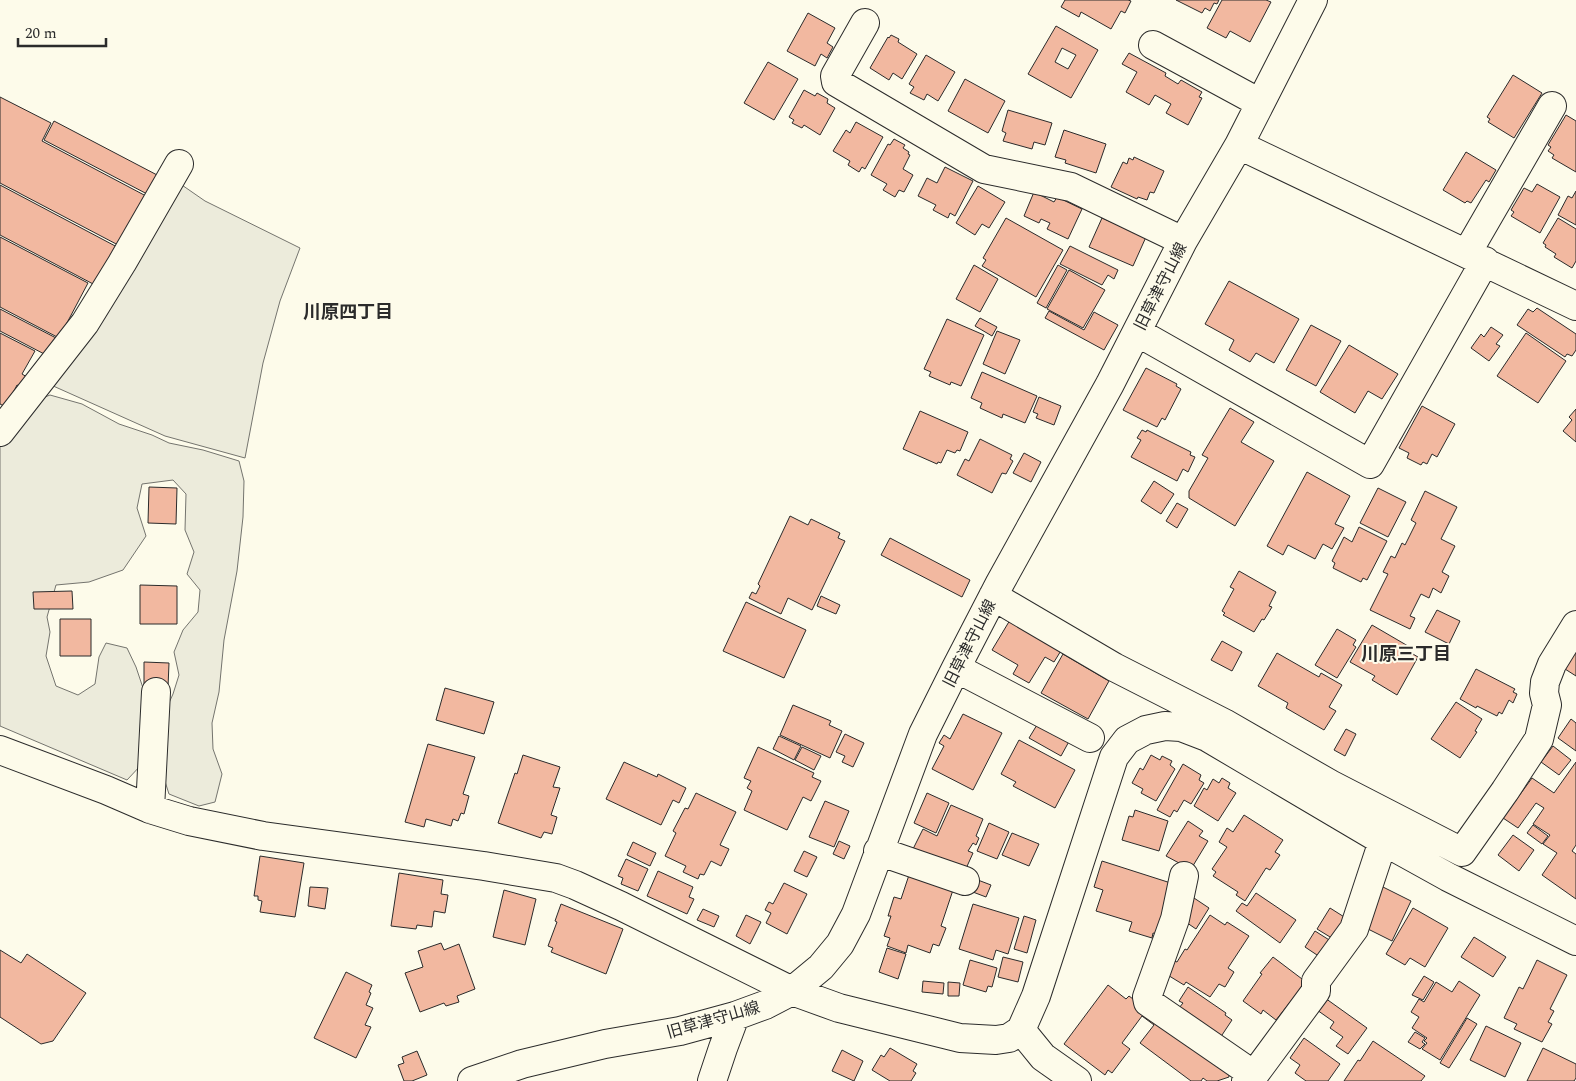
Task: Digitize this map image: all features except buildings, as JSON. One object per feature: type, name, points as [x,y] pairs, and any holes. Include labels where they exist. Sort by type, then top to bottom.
[{"type":"street","name":"旧草津守山線","points":[[472,1081],[522,1064],[605,1044],[680,1031],[735,1016],[765,1005],[792,991],[821,967],[840,944],[856,914],[923,734],[993,596],[1110,384],[1183,241],[1239,145],[1306,2]]},
{"type":"street","points":[[865,23],[835,76],[836,82],[984,169],[1071,187],[1183,241]]},
{"type":"street","points":[[1153,45],[1260,103]]},
{"type":"street","points":[[1136,332],[1370,464],[1552,106]]},
{"type":"street","points":[[1239,145],[1576,306]]},
{"type":"street","points":[[0,432],[86,323],[179,164]]},
{"type":"street","points":[[993,596],[1114,668],[1224,723],[1330,784],[1462,852],[1539,739],[1546,705],[1545,682],[1552,664],[1576,625]]},
{"type":"street","points":[[956,668],[1090,738]]},
{"type":"street","points":[[150,809],[156,692]]},
{"type":"street","points":[[0,750],[106,790],[150,809],[189,821],[263,836],[484,866],[556,878],[622,906],[792,991],[839,1008],[960,1038],[996,1040],[1009,1038],[1020,1030],[1036,996],[1114,757],[1127,740],[1146,730],[1165,726],[1181,727],[1207,737],[1383,841],[1448,877],[1576,941]]},
{"type":"street","points":[[1184,876],[1176,919],[1147,997],[1148,1002],[1250,1078],[1316,991],[1316,981],[1354,929],[1383,841]]},
{"type":"street","points":[[878,851],[965,881]]},
{"type":"street","points":[[712,1081],[735,1016]]},
{"type":"street","points":[[1020,1030],[1043,1057],[1077,1081]]},
{"type":"shaded area","points":[[179,183],[205,201],[300,248],[280,301],[263,363],[245,458],[165,436],[51,385]]},
{"type":"shaded area","points":[[50,395],[82,404],[119,424],[169,443],[203,450],[239,461],[244,481],[243,517],[237,571],[224,640],[219,692],[212,723],[213,749],[222,774],[215,802],[199,806],[169,794],[162,772],[163,716],[179,675],[174,652],[183,630],[198,612],[200,590],[187,574],[194,552],[185,530],[186,494],[173,480],[142,484],[137,508],[146,536],[123,570],[89,582],[56,585],[47,617],[50,632],[46,656],[56,686],[78,695],[95,684],[99,657],[106,643],[127,648],[136,667],[146,697],[142,764],[127,780],[0,726],[0,430],[28,404]]},
{"type":"district","name":"川原四丁目","points":[[348,312]]},
{"type":"district","name":"川原三丁目","points":[[1406,654]]}]
